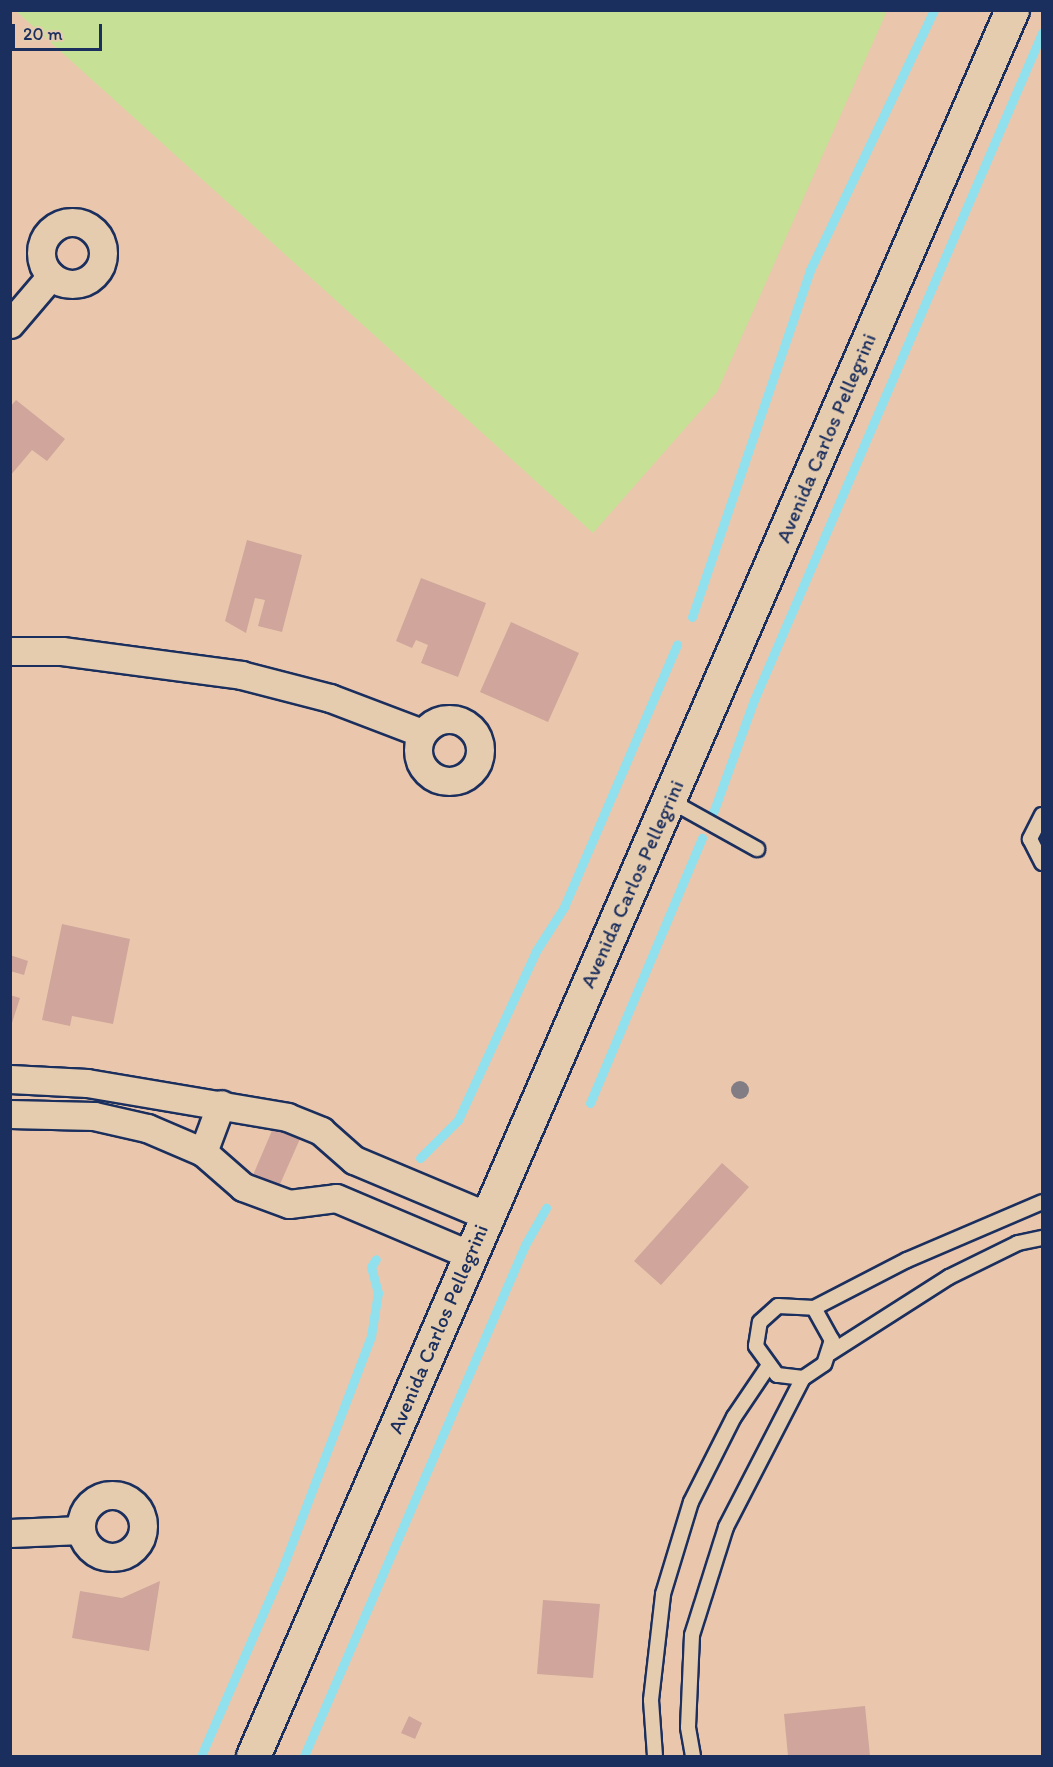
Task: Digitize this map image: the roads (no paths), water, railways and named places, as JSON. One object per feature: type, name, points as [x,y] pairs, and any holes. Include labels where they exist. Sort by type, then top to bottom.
[{"type":"main road","name":"Avenida Carlos Pellegrini","points":[[253,1756],[1012,10]]},
{"type":"street","points":[[10,324],[51,276]]},
{"type":"street","points":[[10,651],[72,652],[241,675],[330,698],[422,734]]},
{"type":"street","points":[[10,1079],[87,1083],[287,1117],[321,1131],[354,1160],[487,1216]]},
{"type":"street","points":[[203,1152],[221,1104]]},
{"type":"street","points":[[10,1114],[94,1116],[147,1128],[203,1152],[243,1187],[290,1204],[336,1198],[470,1255]]},
{"type":"street","points":[[336,1198],[354,1160]]},
{"type":"street","points":[[10,1533],[81,1530]]},
{"type":"lane","points":[[669,800],[757,849]]},
{"type":"lane","points":[[1042,815],[1030,839],[1042,863]]},
{"type":"lane","points":[[803,1378],[790,1379],[767,1368],[756,1346],[768,1313],[790,1303],[814,1308],[907,1260],[1042,1202]]},
{"type":"lane","points":[[693,1756],[688,1727],[692,1635],[726,1527],[803,1378],[830,1353],[949,1277],[1018,1243],[1042,1238]]},
{"type":"lane","points":[[814,1308],[829,1327],[830,1353]]},
{"type":"lane","points":[[655,1756],[651,1700],[663,1594],[691,1502],[734,1417],[767,1368]]},
{"type":"waterway","points":[[692,617],[810,270],[934,10]]},
{"type":"waterway","points":[[713,813],[754,700],[1042,33]]},
{"type":"waterway","points":[[420,1158],[458,1120],[536,951],[564,907],[677,644]]},
{"type":"waterway","points":[[590,1103],[702,838]]},
{"type":"waterway","points":[[304,1756],[525,1245],[546,1208]]},
{"type":"waterway","points":[[201,1756],[281,1572],[371,1336],[378,1293],[371,1267],[376,1259]]}]
